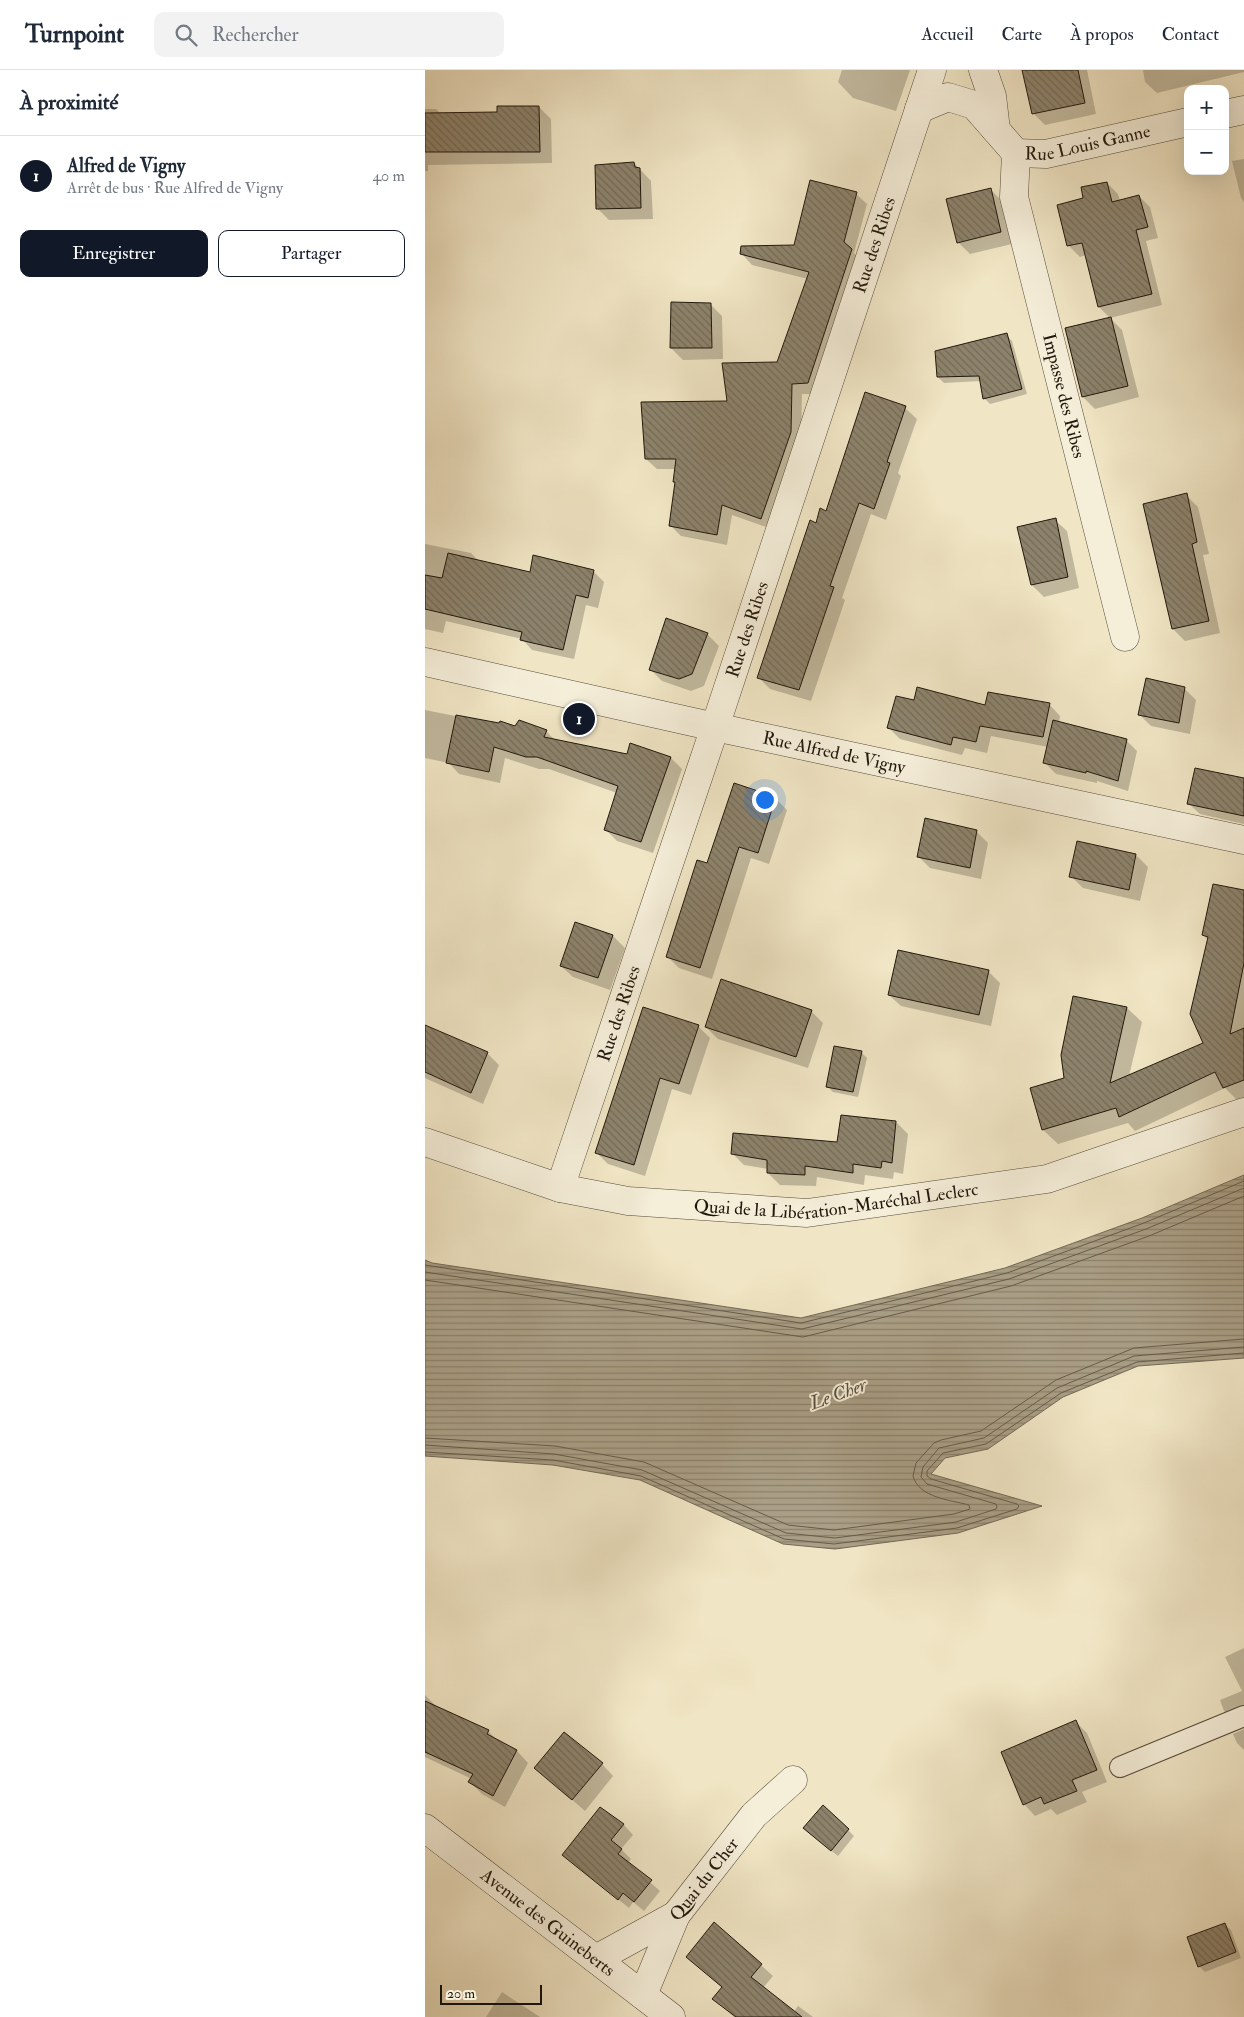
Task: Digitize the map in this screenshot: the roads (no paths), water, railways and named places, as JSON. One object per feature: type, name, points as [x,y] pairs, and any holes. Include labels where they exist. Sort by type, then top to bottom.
[{"type":"street","name":"Rue des Ribes","points":[[560,1188],[715,727],[932,70]]},
{"type":"street","points":[[983,70],[992,96],[997,130]]},
{"type":"street","name":"Rue Louis Ganne","points":[[919,110],[948,97],[974,105],[1015,153],[1046,154],[1184,123]]},
{"type":"street","points":[[1229,113],[1244,110]]},
{"type":"street","name":"Impasse des Ribes","points":[[1015,153],[1014,197],[1125,637]]},
{"type":"street","name":"Rue Alfred de Vigny","points":[[425,662],[715,727],[1244,840]]},
{"type":"street","name":"Quai de la Libération-Maréchal Leclerc","points":[[425,1142],[560,1188],[628,1201],[807,1213],[1047,1179],[1244,1112]]},
{"type":"street","name":"Quai du Cher","points":[[643,1995],[675,1915],[754,1815],[793,1780]]},
{"type":"street","name":"Avenue des Guineberts","points":[[425,1828],[671,2017]]},
{"type":"street","points":[[596,1959],[675,1915]]},
{"type":"lane","points":[[1121,1767],[1244,1716]]},
{"type":"water","name":"Le Cher","points":[[1244,1175],[1244,1358],[1138,1366],[1063,1397],[988,1449],[945,1458],[931,1474],[1042,1506],[958,1533],[835,1549],[783,1544],[640,1480],[553,1465],[425,1456],[425,1260],[432,1263],[801,1318],[1005,1268],[1142,1218]]},
{"type":"place","name":"Alfred de Vigny","points":[[579,719]]}]
